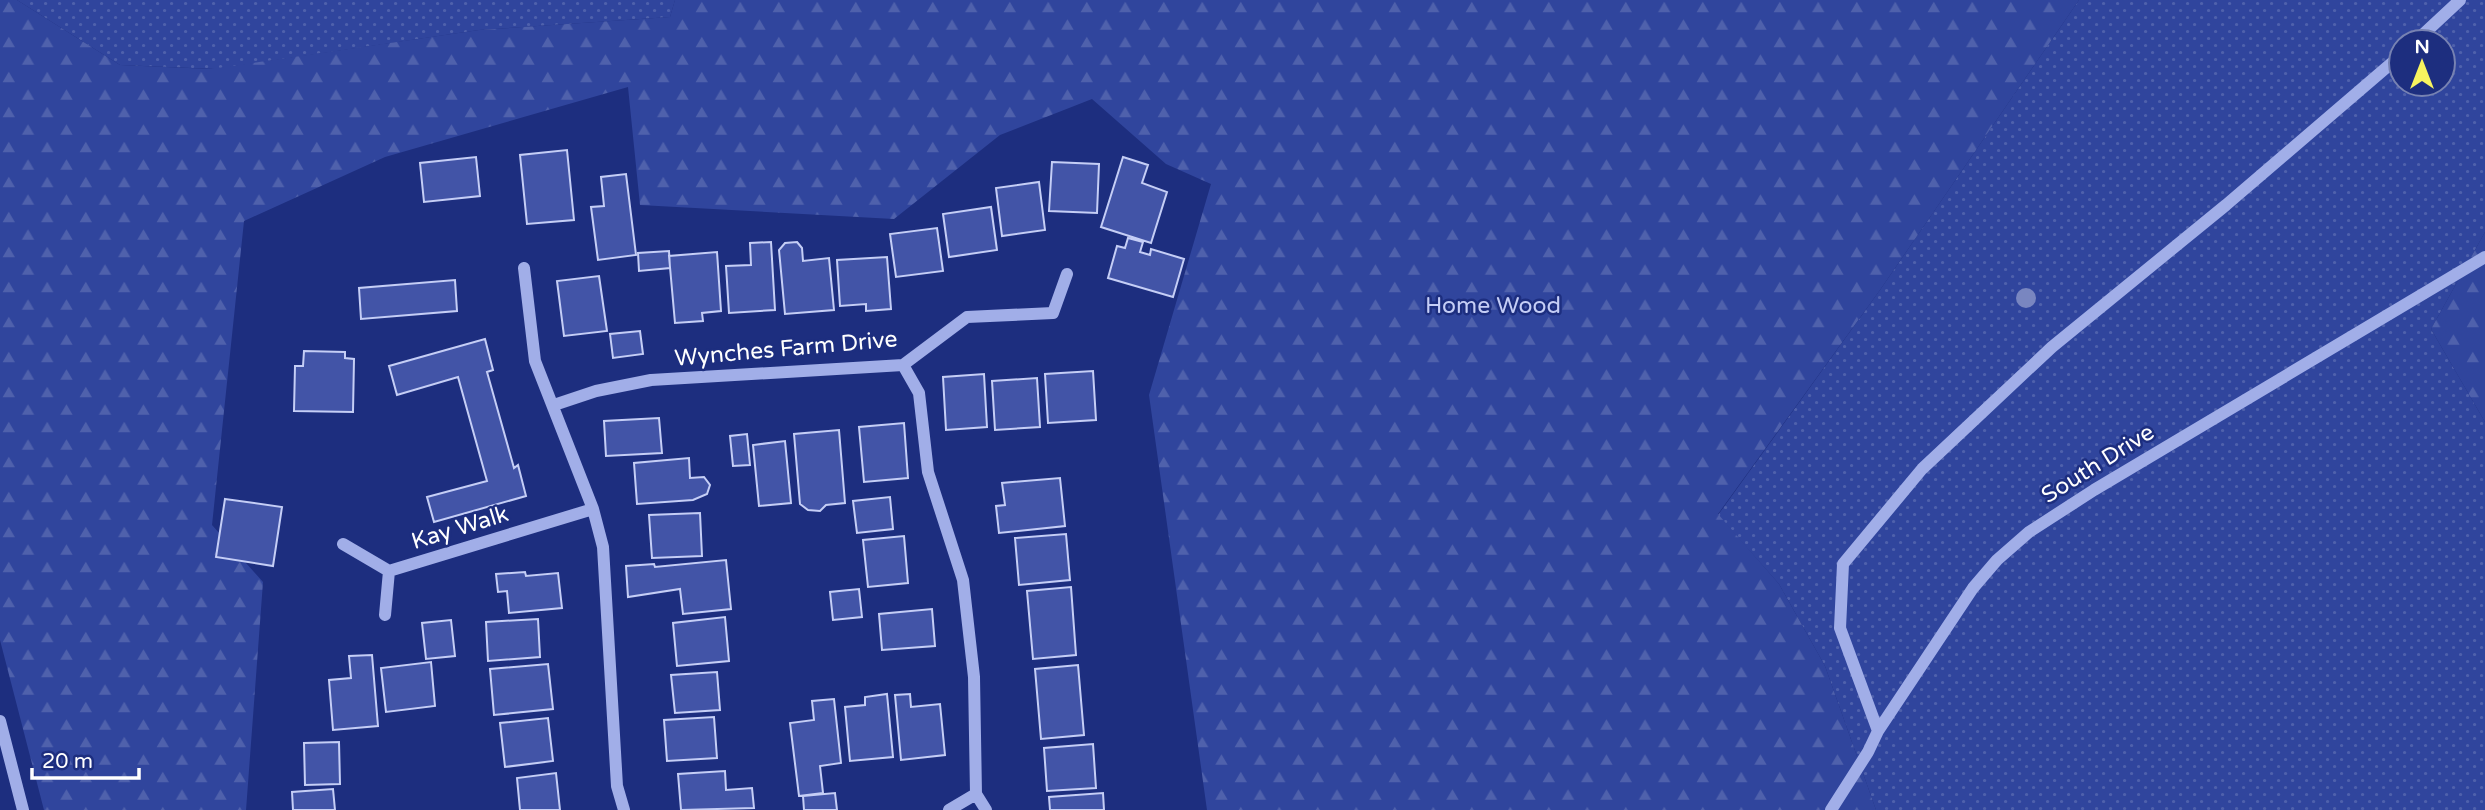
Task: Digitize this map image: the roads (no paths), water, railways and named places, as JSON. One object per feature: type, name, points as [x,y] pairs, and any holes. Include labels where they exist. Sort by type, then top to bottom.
[{"type":"street","points":[[2430,28],[2460,0]]},
{"type":"street","points":[[1878,731],[1840,628],[1843,564],[1922,469],[2052,347],[2226,205],[2387,67]]},
{"type":"street","name":"South Drive","points":[[1830,810],[1868,752],[1878,731],[1973,588],[1997,560],[2029,532],[2094,490],[2485,257]]},
{"type":"street","points":[[524,268],[535,361],[593,509],[603,547],[617,786],[624,810]]},
{"type":"street","name":"Wynches Farm Drive","points":[[554,405],[596,391],[651,380],[903,365],[967,317],[1053,313],[1067,274]]},
{"type":"street","points":[[903,365],[919,393],[928,472],[963,580],[974,677],[976,794],[986,810]]},
{"type":"street","name":"Kay Walk","points":[[343,544],[389,571],[593,509]]},
{"type":"street","points":[[385,615],[389,571]]},
{"type":"street","points":[[0,721],[23,810]]},
{"type":"street","points":[[949,810],[976,794]]},
{"type":"park label","name":"Home Wood","points":[[1493,306]]}]
